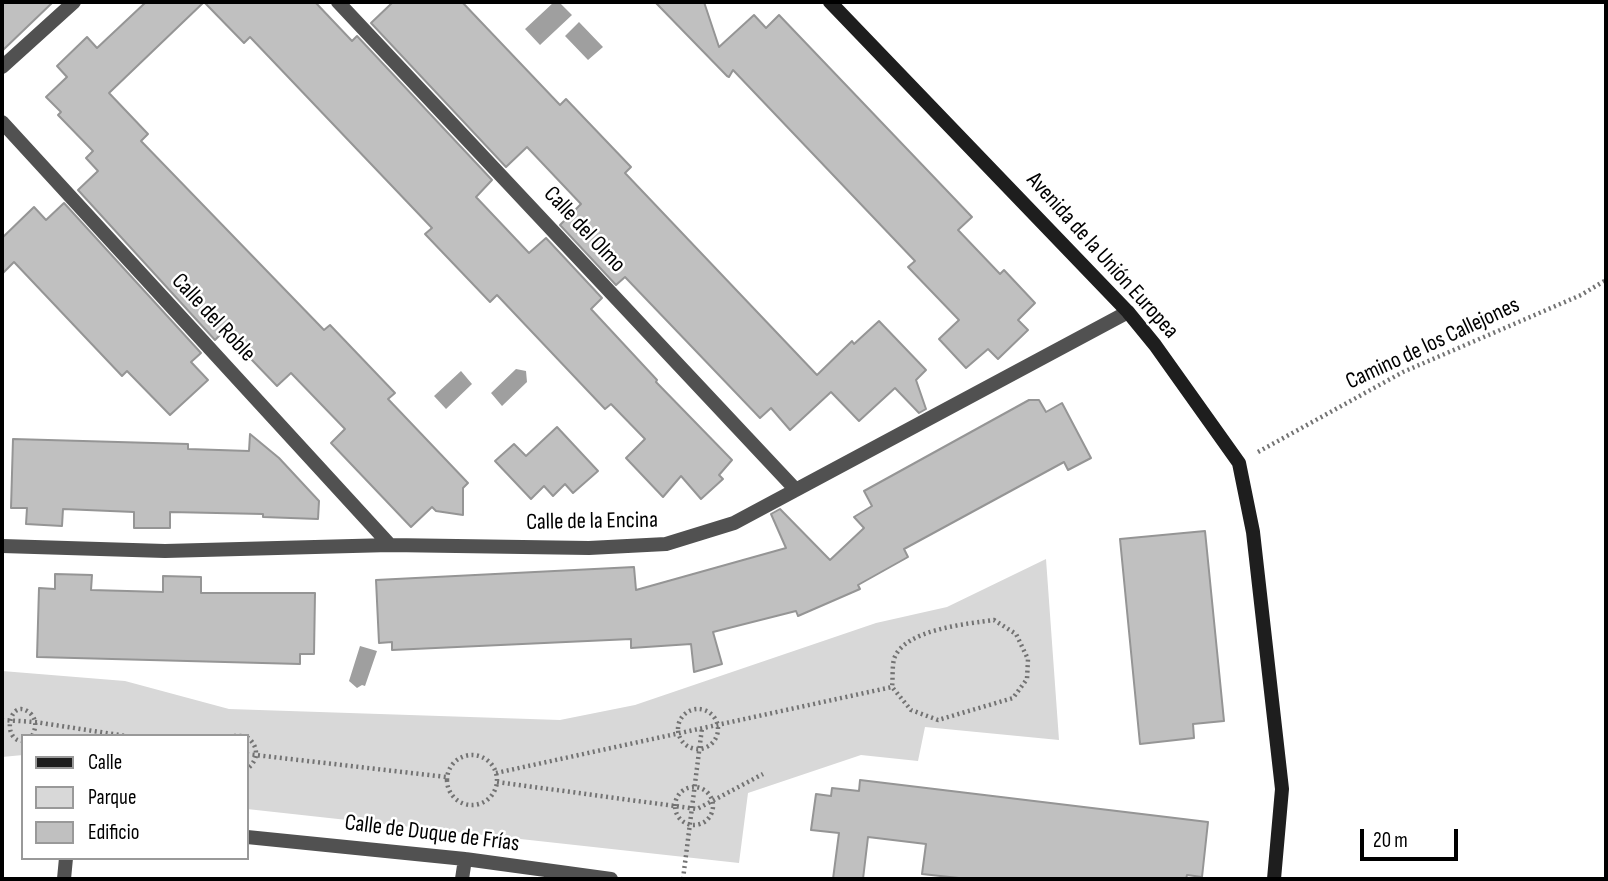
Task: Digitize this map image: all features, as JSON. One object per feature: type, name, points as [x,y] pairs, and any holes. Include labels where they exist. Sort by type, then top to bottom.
[{"type":"street","points":[[2,66],[74,2]]},
{"type":"street","name":"Calle del Olmo","points":[[338,2],[796,490]]},
{"type":"street","name":"Avenida de la Unión Europea","points":[[830,2],[1128,312],[1155,345],[1239,463],[1253,531],[1282,789],[1274,879]]},
{"type":"street","name":"Calle del Roble","points":[[2,122],[390,545]]},
{"type":"street","name":"Calle de la Encina","points":[[2,546],[165,551],[390,545],[589,548],[666,544],[734,523],[1128,312]]},
{"type":"street","name":"Calle de Duque de Frías","points":[[248,836],[465,859],[611,879]]},
{"type":"street","points":[[462,879],[465,859]]},
{"type":"street","points":[[64,879],[66,860]]},
{"type":"path","name":"Camino de los Callejones","points":[[1239,463],[1403,372],[1581,295],[1606,280]]},
{"type":"path","points":[[994,620],[1016,634],[1028,659],[1027,679],[1013,698],[938,720],[911,710],[892,687],[894,658],[908,641],[949,626],[994,620]]},
{"type":"path","points":[[496,773],[892,687]]},
{"type":"path","points":[[21,741],[13,740],[4,728],[6,718],[14,710],[24,710],[33,717],[35,722],[32,734]]},
{"type":"path","points":[[698,710],[711,714],[717,725],[715,739],[711,744],[699,749],[682,742],[678,730],[678,723],[686,713],[698,710]]},
{"type":"path","points":[[2,719],[113,734]]},
{"type":"path","points":[[683,879],[702,728]]},
{"type":"path","points":[[248,738],[253,742],[257,753],[253,764],[248,768]]},
{"type":"path","points":[[248,754],[446,777]]},
{"type":"path","points":[[470,754],[486,759],[496,773],[496,789],[485,802],[469,806],[454,799],[446,785],[446,777],[454,761],[470,754]]},
{"type":"path","points":[[497,782],[697,809],[763,774]]},
{"type":"path","points":[[694,786],[707,791],[713,803],[708,820],[691,825],[680,820],[675,808],[677,796],[682,790],[694,786]]},
{"type":"green space","points":[[1046,559],[1059,740],[925,727],[918,761],[861,755],[748,793],[739,863],[248,809],[248,734],[21,734],[21,755],[2,757],[2,671],[125,681],[229,709],[560,720],[635,705],[876,623],[947,607]]},
{"type":"shaded area","points":[[554,2],[559,2],[572,15],[540,45],[525,29]]},
{"type":"shaded area","points":[[579,22],[603,47],[588,60],[565,36]]},
{"type":"shaded area","points":[[516,369],[526,371],[527,382],[502,406],[491,393]]},
{"type":"shaded area","points":[[461,371],[472,384],[446,409],[434,396]]},
{"type":"shaded area","points":[[360,646],[377,651],[365,686],[357,688],[349,681]]},
{"type":"building","points":[[2,2],[53,2],[2,51]]},
{"type":"building","points":[[146,2],[204,2],[109,93],[148,134],[141,141],[324,330],[330,325],[395,393],[388,399],[468,483],[463,488],[463,515],[436,511],[432,507],[411,527],[331,443],[345,429],[291,373],[277,386],[224,331],[215,340],[78,190],[98,171],[86,158],[93,151],[58,115],[61,112],[46,97],[67,77],[57,66],[87,37],[97,48]]},
{"type":"building","points":[[204,2],[315,2],[352,41],[357,36],[492,180],[476,197],[529,253],[546,238],[602,298],[591,309],[656,382],[732,460],[719,475],[723,479],[701,499],[681,476],[663,497],[626,458],[645,439],[611,404],[605,409],[497,295],[490,302],[425,234],[432,228],[250,37],[244,43]]},
{"type":"building","points":[[393,2],[462,2],[560,105],[566,99],[631,167],[625,173],[817,375],[852,341],[854,344],[879,321],[926,370],[916,380],[926,409],[919,413],[895,388],[859,421],[831,392],[790,430],[771,408],[760,418],[625,277],[616,285],[560,225],[581,204],[527,147],[506,167],[371,23]]},
{"type":"building","points":[[655,2],[704,2],[719,47],[754,15],[766,28],[779,15],[972,217],[958,230],[1000,274],[1004,270],[1035,303],[1018,320],[1028,330],[998,359],[988,349],[966,368],[939,339],[959,320],[908,267],[915,261],[733,70],[729,77],[727,76]]},
{"type":"building","points":[[64,203],[201,353],[191,362],[208,380],[170,415],[127,371],[122,376],[14,262],[2,274],[2,238],[34,207],[46,220]]},
{"type":"building","points":[[1029,400],[1039,400],[1046,412],[1062,403],[1091,458],[1068,470],[1064,462],[904,549],[908,557],[858,585],[860,589],[798,616],[796,611],[713,632],[722,664],[694,672],[691,644],[631,648],[631,639],[392,650],[392,642],[379,643],[376,580],[634,567],[636,590],[786,548],[771,514],[780,509],[830,560],[864,528],[854,517],[872,506],[864,491]]},
{"type":"building","points":[[557,427],[598,471],[573,493],[565,484],[553,496],[544,486],[531,499],[495,461],[514,444],[526,456]]},
{"type":"building","points":[[250,434],[279,458],[319,501],[318,519],[263,517],[263,514],[170,512],[170,528],[134,528],[134,512],[63,509],[62,526],[26,524],[27,508],[11,508],[13,439],[188,444],[188,449],[249,451]]},
{"type":"building","points":[[1205,531],[1224,721],[1193,724],[1194,738],[1140,744],[1120,539]]},
{"type":"building","points":[[55,574],[92,575],[91,590],[163,592],[163,576],[201,577],[201,593],[315,593],[314,654],[300,654],[300,664],[37,657],[39,588],[55,589]]},
{"type":"building","points":[[860,780],[1208,822],[1202,877],[1187,875],[1186,879],[968,879],[922,874],[926,844],[868,837],[863,879],[833,879],[839,833],[811,830],[816,794],[831,796],[832,788],[859,791]]}]
